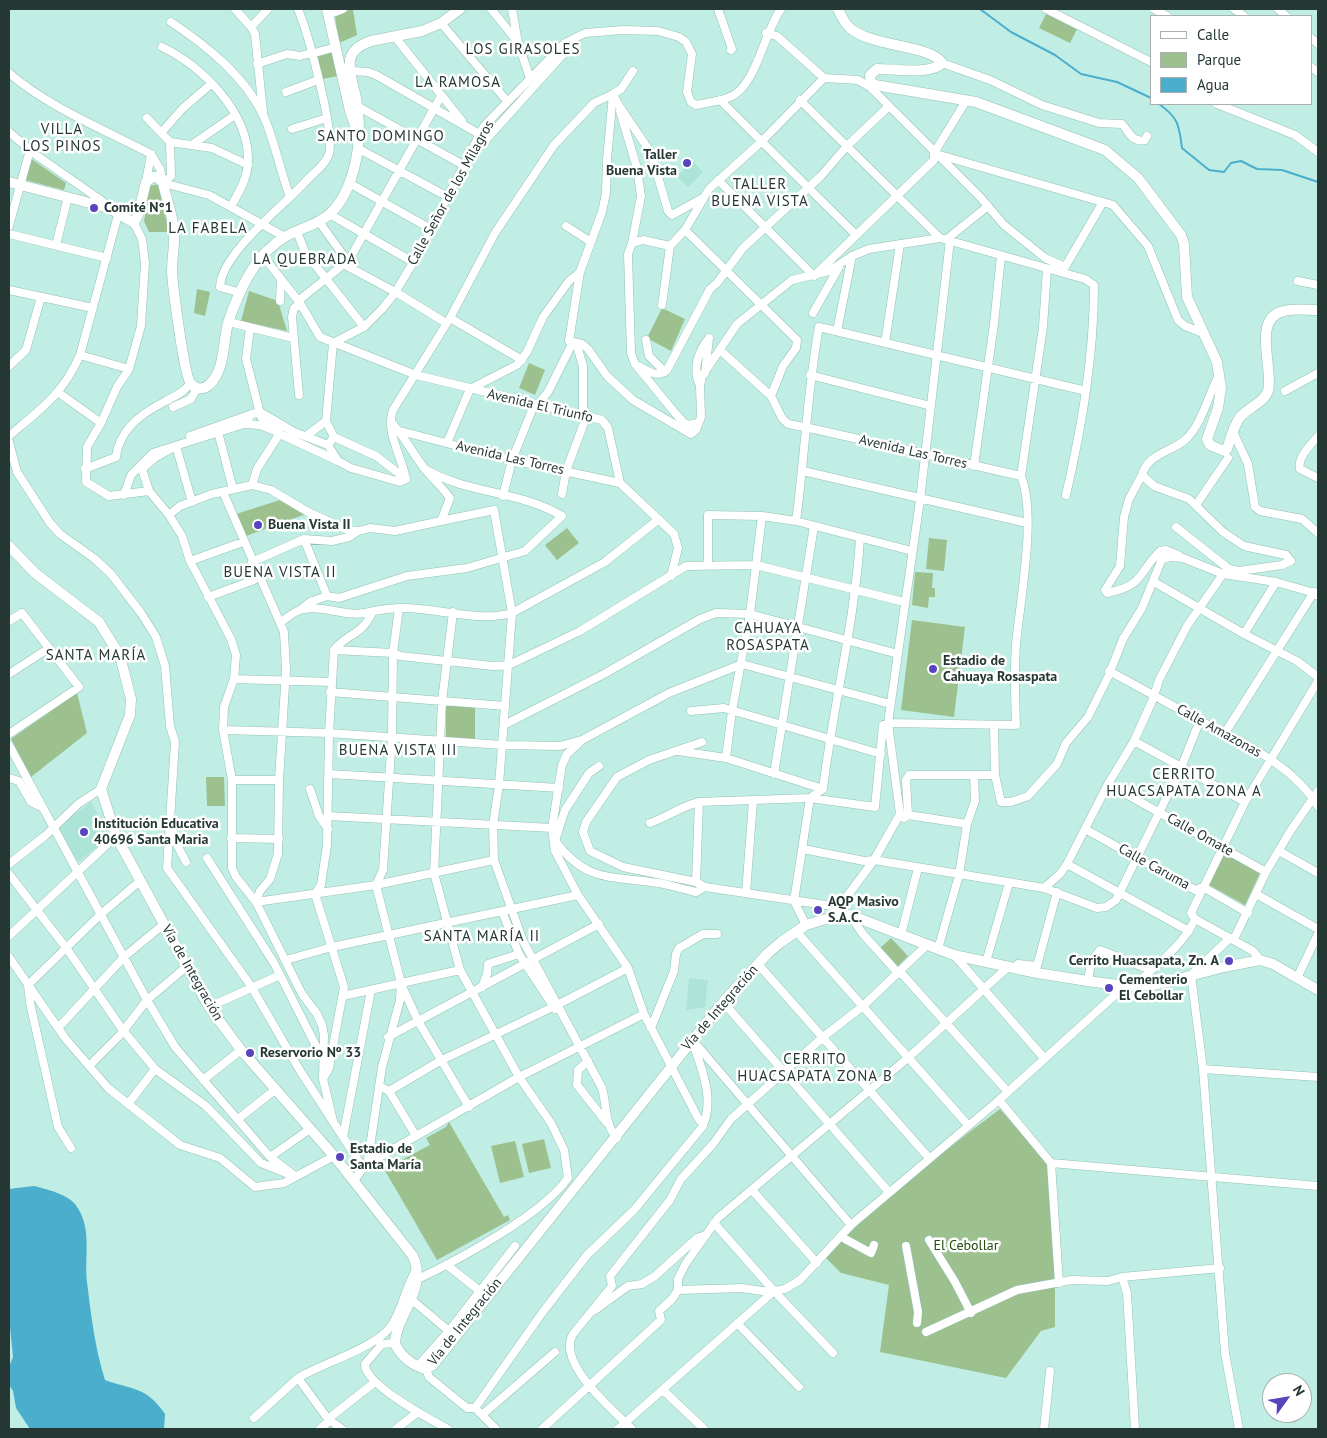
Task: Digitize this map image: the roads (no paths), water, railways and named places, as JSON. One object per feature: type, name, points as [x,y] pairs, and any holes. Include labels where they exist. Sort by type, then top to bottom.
[{"type":"main road","points":[[14,183],[109,208],[134,223],[138,215],[146,182],[153,177],[157,177],[163,183],[174,228],[172,271],[175,308],[186,374],[194,386],[205,388],[211,384],[219,369],[229,322],[241,293],[263,256],[285,237],[320,223],[331,215],[349,184],[359,149],[360,136],[350,60],[357,48],[371,41],[422,31],[441,23],[460,9]]},
{"type":"main road","points":[[838,9],[847,26],[866,38],[928,53],[939,58],[942,63],[939,67],[927,70],[873,70],[868,83],[966,101],[1017,116],[1080,139],[1112,154],[1128,168],[1181,235],[1184,244],[1187,297],[1217,362],[1221,388],[1219,402],[1208,439],[1210,445],[1224,451],[1228,449],[1241,416],[1265,396],[1268,391],[1269,365],[1265,337],[1270,319],[1275,314],[1286,310],[1318,310]]},
{"type":"main road","points":[[329,12],[350,111],[360,136]]},
{"type":"main road","points":[[9,546],[35,573],[99,622],[120,656],[131,699],[130,715],[101,789]]},
{"type":"main road","name":"Vía de Integración","points":[[101,789],[116,836],[209,1006],[241,1050],[334,1156],[413,1256],[416,1275]]},
{"type":"main road","name":"Vía de Integración","points":[[395,1343],[400,1353],[422,1368],[433,1365],[515,1260],[617,1138],[723,1002],[768,953],[806,925],[839,911],[954,955],[1088,981],[1129,986],[1155,985],[1260,960]]},
{"type":"main road","points":[[1260,960],[1269,962],[1318,990]]},
{"type":"main road","points":[[395,1343],[412,1300],[416,1275]]},
{"type":"street","points":[[235,9],[255,34],[264,117],[290,197]]},
{"type":"street","points":[[251,27],[268,9]]},
{"type":"street","points":[[241,293],[220,287],[220,279],[239,248],[302,187],[327,159],[330,151],[327,118],[298,9]]},
{"type":"street","points":[[329,12],[343,9]]},
{"type":"street","points":[[491,9],[518,43]]},
{"type":"street","points":[[512,9],[518,43],[530,78]]},
{"type":"street","points":[[718,9],[732,49],[730,50]]},
{"type":"street","points":[[781,9],[766,33],[755,67],[742,89],[731,97],[720,100],[856,236]]},
{"type":"street","points":[[1046,9],[1150,61]]},
{"type":"street","points":[[1154,9],[1165,15]]},
{"type":"street","points":[[171,22],[200,41],[214,55],[247,90],[264,117]]},
{"type":"street","points":[[441,23],[507,101]]},
{"type":"street","name":"Calle Señor de los Milagros","points":[[333,343],[364,326],[395,293],[471,156],[478,133],[565,43],[580,34],[624,30],[658,31],[679,37],[690,47],[692,54],[687,92],[691,102],[696,105],[720,100]]},
{"type":"street","points":[[766,33],[777,36],[824,78],[848,78],[868,83],[934,153],[988,206],[1004,225],[1045,258],[1064,267],[1102,202]]},
{"type":"street","points":[[395,37],[461,121],[478,133]]},
{"type":"street","points":[[162,47],[177,54],[211,84],[234,116],[244,135],[248,165],[242,187],[231,206]]},
{"type":"street","points":[[257,64],[287,54],[300,56],[336,47]]},
{"type":"street","points":[[471,156],[565,52]]},
{"type":"street","points":[[942,63],[990,80],[1042,105],[1099,123],[1122,124],[1129,135],[1137,140],[1145,140],[1147,136]]},
{"type":"street","points":[[351,71],[368,72],[478,133]]},
{"type":"street","points":[[406,479],[392,436],[391,422],[393,410],[448,320],[495,233],[554,145],[594,103],[621,89],[633,71]]},
{"type":"street","points":[[9,73],[54,103],[151,154],[156,161],[163,183]]},
{"type":"street","points":[[662,305],[670,246],[685,230],[702,198],[718,180],[761,142],[800,100],[824,78]]},
{"type":"street","points":[[286,92],[318,80]]},
{"type":"street","points":[[162,132],[182,109],[211,84]]},
{"type":"street","points":[[613,94],[650,153],[668,211],[672,214],[677,214],[702,198]]},
{"type":"street","points":[[503,496],[512,460],[536,405],[548,392],[573,342],[580,272],[606,192],[606,159],[613,94]]},
{"type":"street","points":[[299,395],[292,338],[294,308],[324,279],[347,262],[365,234],[441,96]]},
{"type":"street","points":[[800,100],[945,239]]},
{"type":"street","points":[[814,276],[934,160],[934,153],[966,101]]},
{"type":"street","points":[[618,104],[638,168],[641,196],[628,254],[631,341],[635,364],[684,423],[698,423]]},
{"type":"street","points":[[1219,105],[1294,135],[1318,152]]},
{"type":"street","points":[[357,106],[465,166]]},
{"type":"street","points":[[635,364],[656,375],[665,372],[693,325],[695,315],[710,289],[727,271],[743,248],[808,188],[847,146],[889,106]]},
{"type":"street","points":[[193,144],[234,116]]},
{"type":"street","points":[[147,118],[170,142],[171,176],[163,183]]},
{"type":"street","points":[[292,129],[327,118]]},
{"type":"street","points":[[9,132],[30,150],[109,208]]},
{"type":"street","points":[[170,142],[212,148],[248,165]]},
{"type":"street","points":[[359,149],[448,197]]},
{"type":"street","points":[[9,226],[14,183],[30,150]]},
{"type":"street","points":[[934,153],[1113,205],[1121,211],[1148,246],[1178,320],[1185,326],[1203,333]]},
{"type":"street","points":[[146,182],[151,154]]},
{"type":"street","points":[[718,180],[814,276]]},
{"type":"street","points":[[163,183],[209,195],[285,237]]},
{"type":"street","points":[[349,184],[431,229]]},
{"type":"street","points":[[56,246],[68,197]]},
{"type":"street","points":[[702,742],[649,760],[616,777],[586,822],[583,832],[584,840],[590,851],[607,861],[623,867],[696,882],[705,887],[794,901],[839,911],[874,860],[900,814],[888,723],[920,500],[937,355],[945,239],[988,206]]},
{"type":"street","points":[[9,436],[59,393],[80,355],[118,215]]},
{"type":"street","points":[[331,215],[413,262]]},
{"type":"street","points":[[134,223],[142,239],[145,274],[141,326],[129,369],[117,387],[101,423],[86,447],[85,469],[86,482],[109,496],[149,492]]},
{"type":"street","points":[[320,223],[347,262],[395,293],[522,360]]},
{"type":"street","points":[[566,226],[591,242]]},
{"type":"street","points":[[685,230],[797,340],[796,348],[783,366],[771,396],[721,351]]},
{"type":"street","points":[[297,232],[305,252],[324,279],[364,326]]},
{"type":"street","points":[[9,234],[107,258]]},
{"type":"street","points":[[705,373],[738,324],[792,280],[814,276],[840,265],[852,256],[869,249],[945,239],[1085,279],[1094,285],[1094,314],[1080,433],[1066,495]]},
{"type":"street","points":[[632,243],[643,240],[670,246]]},
{"type":"street","points":[[885,343],[900,244]]},
{"type":"street","name":"Avenida El Triunfo","points":[[263,256],[299,302],[320,337],[416,375],[536,405],[587,415],[606,424],[620,483]]},
{"type":"street","points":[[837,331],[852,256]]},
{"type":"street","points":[[974,466],[994,324],[1001,256]]},
{"type":"street","points":[[813,313],[840,265]]},
{"type":"street","points":[[650,823],[680,811],[686,805],[700,802],[810,798],[875,807],[883,725],[888,723],[1016,725],[1016,647],[1027,523],[1025,486],[1021,476],[1043,327],[1046,269]]},
{"type":"street","points":[[447,443],[470,389],[502,374],[522,360],[543,317],[569,281],[580,272]]},
{"type":"street","points":[[280,301],[281,279]]},
{"type":"street","points":[[1298,280],[1318,285]]},
{"type":"street","points":[[9,290],[93,308]]},
{"type":"street","points":[[9,366],[26,350],[41,297]]},
{"type":"street","points":[[229,322],[292,338]]},
{"type":"street","points":[[796,521],[803,471],[810,376],[819,327],[1086,391]]},
{"type":"street","points":[[250,328],[246,359],[260,412],[265,421],[280,433]]},
{"type":"street","points":[[573,342],[588,349],[607,376],[645,409],[691,434],[701,417],[700,386],[696,372],[697,360],[700,350],[709,338],[705,373],[700,386]]},
{"type":"street","points":[[646,340],[646,350],[649,356],[665,372]]},
{"type":"street","points":[[562,494],[566,471],[587,415],[584,408],[583,366],[573,342]]},
{"type":"street","points":[[333,343],[326,421],[334,437],[376,456],[406,479]]},
{"type":"street","points":[[80,355],[129,369]]},
{"type":"street","points":[[1285,391],[1318,373]]},
{"type":"street","points":[[810,376],[931,406]]},
{"type":"street","points":[[1142,475],[1154,486],[1189,499],[1210,520],[1244,546],[1286,555],[1291,561],[1282,565],[1238,574],[1223,574],[1166,550],[1160,550],[1138,581],[1112,592],[1105,590],[1120,566],[1124,517],[1129,499],[1149,461],[1186,439],[1194,428],[1218,377]]},
{"type":"street","points":[[173,407],[190,400],[194,386]]},
{"type":"street","points":[[85,469],[116,457],[120,443],[136,420],[154,407],[194,386]]},
{"type":"street","points":[[59,393],[101,423]]},
{"type":"street","name":"Avenida Las Torres","points":[[771,396],[782,418],[795,427],[1021,476]]},
{"type":"street","points":[[124,495],[131,475],[141,463],[163,446],[260,412],[306,436],[328,445],[338,461]]},
{"type":"street","points":[[244,424],[252,414]]},
{"type":"street","points":[[306,436],[326,421]]},
{"type":"street","points":[[391,422],[400,431],[425,469],[441,485],[450,498],[441,521]]},
{"type":"street","points":[[157,451],[244,424],[260,425],[351,468],[400,482],[406,479]]},
{"type":"street","name":"Avenida Las Torres","points":[[400,431],[512,460],[620,483]]},
{"type":"street","points":[[218,432],[233,489]]},
{"type":"street","points":[[252,485],[257,469],[280,433]]},
{"type":"street","points":[[1234,434],[1248,464],[1256,507],[1260,511],[1302,519],[1318,534]]},
{"type":"street","points":[[1318,436],[1302,457],[1299,465],[1300,469],[1318,478]]},
{"type":"street","points":[[328,445],[334,437]]},
{"type":"street","points":[[9,442],[17,472],[50,522],[60,534],[95,559],[111,574],[142,613],[156,638],[164,666],[170,726],[175,742],[167,868],[251,986],[299,1069],[362,1168]]},
{"type":"street","points":[[176,446],[150,461],[142,469],[149,492],[169,515],[182,536],[190,561],[233,645],[237,665],[234,680],[224,707],[223,730],[232,780],[232,868],[236,877],[256,902],[302,994],[317,1014],[322,1025],[324,1042],[322,1056],[323,1079],[333,1122]]},
{"type":"street","points":[[176,446],[192,502]]},
{"type":"street","points":[[1196,505],[1228,458]]},
{"type":"street","points":[[280,623],[310,602],[327,596],[339,598],[407,576],[468,568],[525,551],[562,516],[542,507],[443,480],[425,469]]},
{"type":"street","points":[[803,471],[920,500],[1027,523]]},
{"type":"street","points":[[620,483],[674,534],[678,548],[671,576]]},
{"type":"street","points":[[169,515],[180,506],[252,485],[271,490],[308,512],[348,530],[359,531]]},
{"type":"street","points":[[223,492],[243,542],[284,632],[285,655],[279,780],[279,839],[276,866],[256,902]]},
{"type":"street","points":[[252,562],[304,539],[332,540],[349,537],[359,531],[370,528],[395,531],[494,510],[512,612],[499,785],[493,825],[494,860],[524,941],[556,1006]]},
{"type":"street","points":[[708,565],[708,515],[762,516],[796,521],[912,551]]},
{"type":"street","points":[[726,758],[732,711],[750,614],[762,516]]},
{"type":"street","points":[[300,610],[322,608],[339,613],[364,614],[399,608],[503,615],[605,562],[659,519]]},
{"type":"street","points":[[774,774],[814,526]]},
{"type":"street","points":[[1176,527],[1238,574],[1276,582],[1317,594],[1277,649],[1225,733]]},
{"type":"street","points":[[806,925],[794,901],[810,798],[824,788],[829,739],[847,640],[860,538]]},
{"type":"street","points":[[304,539],[327,596]]},
{"type":"street","points":[[190,561],[243,542]]},
{"type":"street","points":[[994,725],[995,775],[1001,802],[1028,796],[1056,764],[1066,743],[1088,717],[1123,639],[1142,608],[1162,559],[1170,557],[1183,558]]},
{"type":"street","points":[[334,650],[393,652],[400,656],[494,666],[509,665],[580,631],[686,566],[756,565],[904,602]]},
{"type":"street","points":[[1044,888],[1060,874],[1067,864],[1108,784],[1134,742],[1153,699],[1153,694],[1187,626],[1223,574]]},
{"type":"street","points":[[208,597],[254,580],[259,576]]},
{"type":"street","points":[[1154,582],[1244,634],[1297,660],[1318,677]]},
{"type":"street","points":[[1244,634],[1276,582]]},
{"type":"street","points":[[399,608],[393,652],[392,737],[384,870],[376,885],[401,983],[418,1021],[469,1107]]},
{"type":"street","points":[[314,894],[321,885],[328,829],[330,692],[334,650],[368,623],[373,612]]},
{"type":"street","points":[[254,1418],[298,1378],[368,1344],[389,1328],[399,1313],[410,1280],[416,1275],[447,1265],[544,1203],[568,1178],[564,1150],[554,1130],[519,1077],[460,970],[434,873],[439,741],[453,612]]},
{"type":"street","points":[[9,621],[22,613],[79,687],[9,734]]},
{"type":"street","points":[[504,725],[604,674],[644,649],[700,619],[716,613],[750,614],[898,654]]},
{"type":"street","points":[[9,674],[49,648]]},
{"type":"street","points":[[223,730],[329,733],[502,745],[560,746],[582,740],[669,693],[742,664],[890,704]]},
{"type":"street","name":"Calle Amazonas","points":[[1109,671],[1225,733],[1271,760],[1290,773],[1316,802]]},
{"type":"street","points":[[234,680],[331,682]]},
{"type":"street","points":[[1260,960],[1253,951],[1195,919],[1191,913],[1245,802],[1318,682]]},
{"type":"street","points":[[330,692],[506,706]]},
{"type":"street","points":[[691,711],[724,708],[881,754]]},
{"type":"street","points":[[803,849],[864,861],[874,860],[1044,888],[1096,908],[1112,904],[1181,768],[1200,720]]},
{"type":"street","points":[[582,740],[568,754],[562,766],[552,828],[555,851],[560,864],[578,895],[628,968],[644,1014],[700,1120]]},
{"type":"street","points":[[1134,742],[1245,802]]},
{"type":"street","points":[[9,745],[147,1000],[175,1047],[270,1158],[296,1176]]},
{"type":"street","points":[[675,751],[726,758],[824,788]]},
{"type":"street","points":[[555,841],[565,810],[589,773],[599,766]]},
{"type":"street","points":[[329,774],[559,788]]},
{"type":"street","points":[[908,815],[906,780],[909,775],[995,775]]},
{"type":"street","points":[[938,949],[959,875],[967,824],[975,801],[974,775]]},
{"type":"street","points":[[9,778],[19,781],[31,802],[44,808]]},
{"type":"street","points":[[232,780],[279,780]]},
{"type":"street","name":"Calle Omate","points":[[1108,784],[1266,872]]},
{"type":"street","points":[[9,864],[46,835],[53,826],[101,789]]},
{"type":"street","points":[[310,789],[319,816],[328,829]]},
{"type":"street","points":[[1239,1429],[1225,1353],[1213,1177],[1203,1069],[1191,975],[1230,938],[1235,937],[1266,872],[1291,830],[1316,802],[1318,791]]},
{"type":"street","points":[[746,893],[753,801]]},
{"type":"street","points":[[696,882],[700,802]]},
{"type":"street","points":[[892,828],[908,815],[967,824]]},
{"type":"street","points":[[328,816],[552,828]]},
{"type":"street","points":[[169,818],[176,843],[186,862]]},
{"type":"street","name":"Calle Caruma","points":[[1086,829],[1195,890],[1203,887],[1248,913]]},
{"type":"street","points":[[9,936],[116,836]]},
{"type":"street","points":[[231,838],[279,839]]},
{"type":"street","points":[[555,841],[573,862],[594,874],[659,883],[696,892],[705,887]]},
{"type":"street","points":[[1279,850],[1318,873]]},
{"type":"street","points":[[206,858],[280,975],[322,1056]]},
{"type":"street","points":[[256,902],[376,885],[494,860]]},
{"type":"street","points":[[1067,864],[1189,931]]},
{"type":"street","points":[[901,935],[918,868]]},
{"type":"street","points":[[9,874],[96,988],[122,1029],[155,1069],[206,1106],[261,1163],[296,1176]]},
{"type":"street","points":[[28,985],[101,914],[140,881]]},
{"type":"street","points":[[986,962],[1009,883]]},
{"type":"street","points":[[542,1429],[661,1320],[659,1310],[672,1299],[678,1290],[678,1279],[682,1271],[714,1223],[909,1057],[982,988],[1018,964],[1037,966],[1057,892]]},
{"type":"street","points":[[314,894],[344,987],[329,1068],[323,1079]]},
{"type":"street","points":[[1256,894],[1318,928]]},
{"type":"street","points":[[286,960],[390,935],[578,895]]},
{"type":"street","points":[[502,911],[519,954],[564,1018],[602,1088],[608,1107],[607,1123]]},
{"type":"street","points":[[850,915],[862,933],[898,973],[903,975],[1008,1092]]},
{"type":"street","points":[[678,1290],[742,1288],[774,1291],[785,1289],[800,1280],[851,1225],[888,1191],[999,1100],[1044,1058],[1153,968],[1189,931],[1195,919]]},
{"type":"street","points":[[58,1028],[124,957],[164,924]]},
{"type":"street","points":[[388,1037],[599,924]]},
{"type":"street","points":[[796,931],[968,1125]]},
{"type":"street","points":[[651,1028],[674,971],[676,954],[680,948],[703,934],[717,934]]},
{"type":"street","points":[[1297,978],[1318,934]]},
{"type":"street","points":[[632,1429],[576,1369],[570,1348],[570,1339],[612,1286],[610,1276],[670,1200],[681,1178],[713,1144],[731,1119],[823,1038],[863,1006],[928,944]]},
{"type":"street","points":[[1088,981],[1091,962],[1100,950],[1120,956],[1143,967],[1153,968]]},
{"type":"street","points":[[482,987],[488,974],[488,964],[519,954]]},
{"type":"street","points":[[954,955],[1044,1058]]},
{"type":"street","points":[[9,957],[58,1028],[108,1088],[180,1145],[220,1158],[255,1187],[284,1183],[334,1156]]},
{"type":"street","points":[[758,964],[929,1158]]},
{"type":"street","points":[[89,1066],[120,1035],[122,1029],[147,1000],[186,967]]},
{"type":"street","points":[[389,1091],[440,1061],[556,1006],[628,968]]},
{"type":"street","points":[[343,996],[460,970]]},
{"type":"street","points":[[209,1006],[251,986],[280,975]]},
{"type":"street","points":[[354,1182],[368,1160],[388,1037],[400,1000],[401,983]]},
{"type":"street","points":[[28,985],[31,1009],[58,1127],[71,1148]]},
{"type":"street","points":[[343,1137],[371,990]]},
{"type":"street","points":[[723,1002],[888,1191]]},
{"type":"street","points":[[368,1160],[376,1159],[519,1077],[644,1014]]},
{"type":"street","points":[[692,1040],[851,1225]]},
{"type":"street","points":[[475,1408],[542,1313],[587,1255],[634,1210],[703,1126],[708,1114],[707,1091],[692,1040]]},
{"type":"street","points":[[203,1080],[241,1050]]},
{"type":"street","points":[[588,1061],[578,1070],[577,1085],[617,1138]]},
{"type":"street","points":[[128,1104],[155,1069]]},
{"type":"street","points":[[1203,1069],[1318,1077]]},
{"type":"street","points":[[379,1086],[389,1091],[416,1136]]},
{"type":"street","points":[[238,1119],[276,1090]]},
{"type":"street","points":[[999,1100],[1051,1163],[1059,1283]]},
{"type":"street","points":[[270,1158],[310,1129]]},
{"type":"street","points":[[1051,1163],[1318,1186]]},
{"type":"street","points":[[752,1190],[817,1263]]},
{"type":"street","points":[[714,1223],[774,1291],[834,1353]]},
{"type":"street","points":[[586,1317],[628,1286],[642,1284],[655,1276],[697,1238],[706,1235]]},
{"type":"street","points":[[845,1238],[871,1253],[874,1245]]},
{"type":"street","points":[[929,1240],[956,1282],[971,1313]]},
{"type":"street","points":[[496,1429],[475,1408],[467,1408],[422,1368],[515,1246]]},
{"type":"street","points":[[906,1246],[918,1312],[917,1323]]},
{"type":"street","points":[[447,1265],[481,1292]]},
{"type":"street","points":[[926,1332],[971,1313],[1017,1290],[1072,1280],[1108,1281],[1122,1277],[1220,1268]]},
{"type":"street","points":[[1122,1277],[1127,1293],[1135,1429]]},
{"type":"street","points":[[618,1429],[774,1291]]},
{"type":"street","points":[[412,1300],[449,1331]]},
{"type":"street","points":[[738,1324],[798,1387]]},
{"type":"street","points":[[395,1343],[382,1344],[365,1364],[368,1375],[418,1412],[448,1429]]},
{"type":"street","points":[[482,1415],[555,1352]]},
{"type":"street","points":[[1044,1429],[1050,1371]]},
{"type":"street","points":[[298,1378],[329,1420],[342,1429]]},
{"type":"street","points":[[320,1429],[375,1382]]},
{"type":"street","points":[[663,1390],[704,1429]]},
{"type":"street","points":[[396,1429],[418,1412]]},
{"type":"water","points":[[34,1186],[67,1197],[81,1213],[87,1242],[86,1272],[90,1307],[96,1344],[105,1380],[138,1390],[151,1398],[165,1414],[164,1429],[30,1429],[16,1408],[13,1391],[9,1385],[9,1367],[13,1357],[9,1317],[9,1189]]},
{"type":"waterway","points":[[980,9],[1011,32],[1055,55],[1081,74],[1117,82],[1150,98]]},
{"type":"waterway","points":[[1160,105],[1171,114],[1177,123],[1182,148],[1209,170],[1224,172],[1231,163],[1241,161],[1257,169],[1282,170],[1318,182]]},
{"type":"place","name":"Taller Buena Vista","points":[[687,163]]},
{"type":"place","name":"Comité N°1","points":[[94,208]]},
{"type":"place","name":"Buena Vista II","points":[[258,525]]},
{"type":"place","name":"Estadio de Cahuaya Rosaspata","points":[[933,669]]},
{"type":"place","name":"Institución Educativa 40696 Santa Maria","points":[[84,832]]},
{"type":"place","name":"AQP Masivo S.A.C.","points":[[818,910]]},
{"type":"place","name":"Cerrito Huacsapata, Zn. A","points":[[1229,961]]},
{"type":"place","name":"Cementerio El Cebollar","points":[[1109,988]]},
{"type":"place","name":"Reservorio Nº 33","points":[[250,1053]]},
{"type":"place","name":"Estadio de Santa María","points":[[340,1157]]},
{"type":"district","name":"LOS GIRASOLES","points":[[523,50]]},
{"type":"district","name":"LA RAMOSA","points":[[458,83]]},
{"type":"district","name":"SANTO DOMINGO","points":[[381,137]]},
{"type":"district","name":"VILLA LOS PINOS","points":[[62,138]]},
{"type":"district","name":"TALLER BUENA VISTA","points":[[760,194]]},
{"type":"district","name":"LA FABELA","points":[[208,229]]},
{"type":"district","name":"LA QUEBRADA","points":[[305,260]]},
{"type":"district","name":"BUENA VISTA II","points":[[280,573]]},
{"type":"district","name":"CAHUAYA ROSASPATA","points":[[768,638]]},
{"type":"district","name":"SANTA MARÍA","points":[[96,656]]},
{"type":"district","name":"BUENA VISTA III","points":[[398,751]]},
{"type":"district","name":"CERRITO HUACSAPATA ZONA A","points":[[1184,784]]},
{"type":"district","name":"SANTA MARÍA II","points":[[482,937]]},
{"type":"district","name":"CERRITO HUACSAPATA ZONA B","points":[[815,1068]]},
{"type":"park label","name":"El Cebollar","points":[[966,1246]]}]
